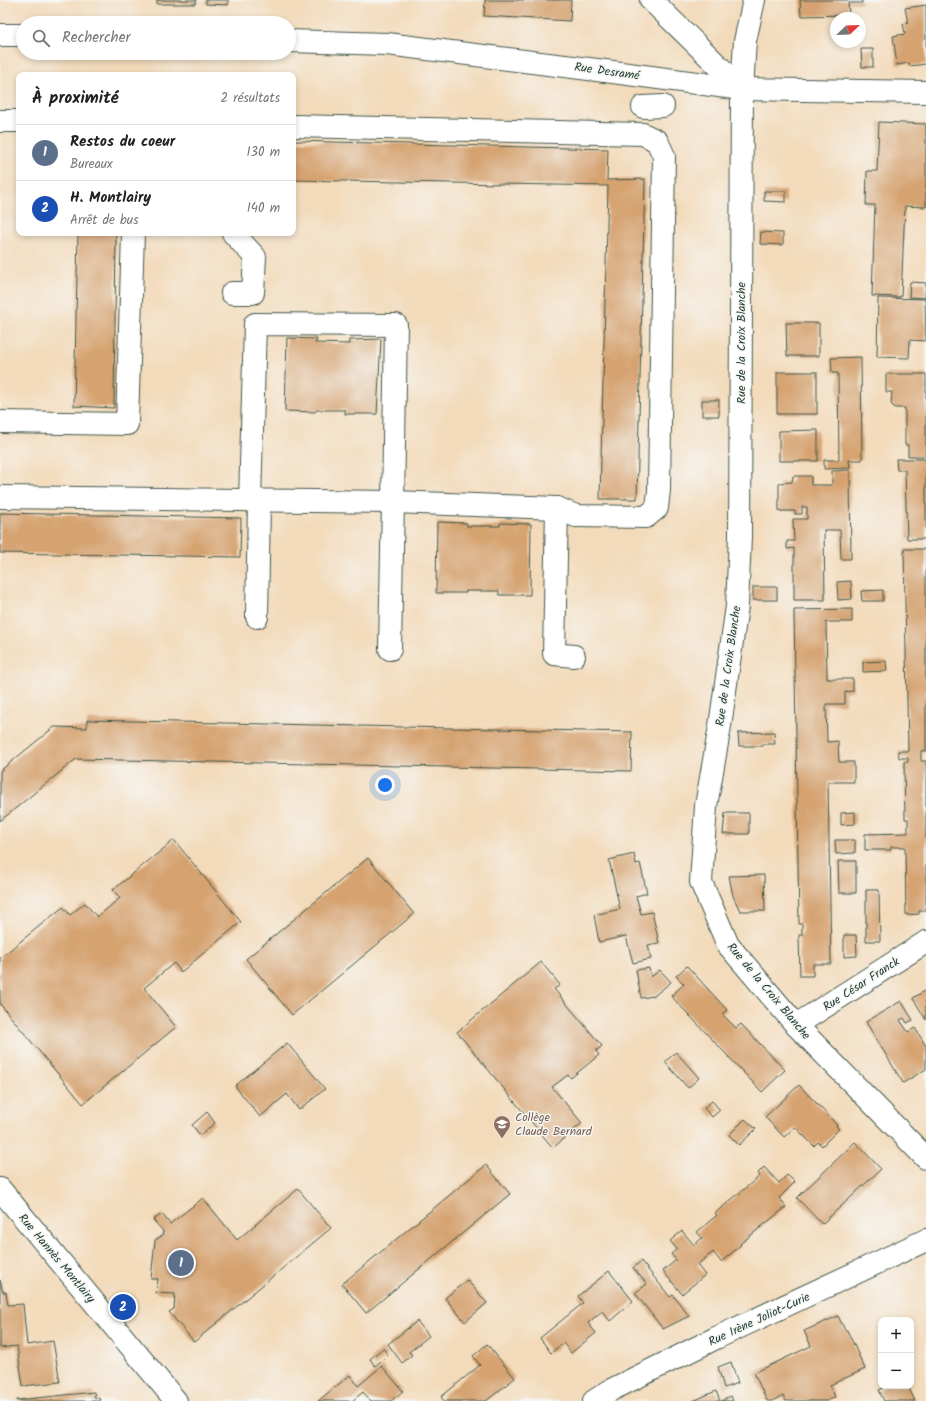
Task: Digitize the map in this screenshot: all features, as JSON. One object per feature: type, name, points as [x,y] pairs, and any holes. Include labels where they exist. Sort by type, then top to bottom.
[{"type":"street","points":[[651,0],[742,89]]},
{"type":"street","name":"Rue de la Croix Blanche","points":[[754,0],[745,41],[742,89],[740,537],[737,606],[720,726],[706,806],[701,882],[728,946],[796,1025],[926,1158]]},
{"type":"street","points":[[0,35],[16,35]]},
{"type":"street","name":"Rue Desramé","points":[[296,41],[387,44],[742,89],[926,92]]},
{"type":"street","points":[[0,121],[16,121]]},
{"type":"street","points":[[0,497],[393,502],[557,508],[576,516],[646,517],[657,508],[659,482],[664,156],[657,141],[644,134],[296,126]]},
{"type":"street","points":[[0,422],[127,424],[133,236]]},
{"type":"street","points":[[232,294],[253,294],[255,257],[236,236]]},
{"type":"street","points":[[257,617],[254,501],[255,324],[396,325],[390,649]]},
{"type":"street","points":[[557,508],[554,654],[574,656]]},
{"type":"street","name":"Rue César Franck","points":[[796,1025],[926,942]]},
{"type":"street","name":"Rue Hannès Montlairy","points":[[0,1189],[176,1401]]},
{"type":"street","name":"Rue Irène Joliot-Curie","points":[[594,1401],[611,1390],[716,1338],[926,1240]]},
{"type":"building","points":[[157,0],[197,0],[195,4],[157,4]]},
{"type":"building","points":[[206,0],[228,0],[228,5],[206,4]]},
{"type":"building","points":[[485,0],[571,0],[570,21],[484,16]]},
{"type":"building","points":[[800,0],[862,0],[862,3],[848,3],[849,12],[830,12],[830,15],[801,16]]},
{"type":"building","points":[[926,5],[926,64],[910,66],[909,63],[897,65],[893,36],[905,34],[903,24],[908,23],[905,8]]},
{"type":"building","points":[[861,49],[873,49],[873,67],[862,67]]},
{"type":"building","points":[[879,122],[926,124],[926,207],[905,206],[901,297],[872,296],[875,205],[866,205],[867,171],[877,171]]},
{"type":"building","points":[[296,141],[608,149],[607,180],[645,179],[637,499],[600,499],[608,186],[296,180]]},
{"type":"building","points":[[764,191],[786,191],[786,202],[764,201]]},
{"type":"building","points":[[761,232],[783,233],[783,245],[760,244]]},
{"type":"building","points":[[78,236],[116,236],[114,408],[74,406]]},
{"type":"building","points":[[910,282],[926,283],[925,298],[909,297]]},
{"type":"building","points":[[878,298],[925,299],[926,341],[910,340],[909,358],[877,357]]},
{"type":"building","points":[[786,323],[819,323],[819,356],[787,356]]},
{"type":"building","points":[[287,338],[317,339],[315,343],[349,344],[349,340],[381,339],[377,414],[345,414],[345,410],[317,410],[315,412],[285,411]]},
{"type":"building","points":[[861,357],[862,460],[849,460],[850,468],[824,469],[824,460],[839,460],[838,373],[832,373],[831,358]]},
{"type":"building","points":[[777,372],[817,372],[817,414],[777,414]]},
{"type":"building","points":[[886,374],[926,374],[926,456],[908,456],[908,445],[905,445],[905,408],[895,408],[891,404],[892,392],[886,392]]},
{"type":"building","points":[[702,400],[719,400],[719,416],[702,416]]},
{"type":"building","points":[[818,430],[818,461],[779,461],[779,431]]},
{"type":"building","points":[[896,459],[926,459],[926,539],[907,539],[905,470],[897,470]]},
{"type":"building","points":[[850,470],[851,559],[841,559],[840,530],[824,530],[825,600],[794,600],[794,548],[787,549],[787,541],[794,541],[793,519],[807,519],[807,507],[802,507],[802,514],[795,514],[795,511],[779,511],[779,483],[792,482],[793,476],[811,476],[811,485],[832,485],[832,471]]},
{"type":"building","points":[[0,513],[241,518],[240,557],[0,553]]},
{"type":"building","points":[[437,522],[467,523],[467,526],[500,526],[500,523],[531,524],[530,595],[499,595],[499,591],[436,593]]},
{"type":"building","points":[[904,549],[926,549],[926,751],[921,751],[921,761],[926,761],[926,911],[919,911],[919,914],[906,915],[905,847],[891,847],[891,850],[865,850],[865,834],[908,833],[908,819],[905,819],[904,762],[908,762],[908,758],[899,758],[898,751],[908,751]]},
{"type":"building","points":[[851,581],[852,599],[838,600],[837,582]]},
{"type":"building","points":[[753,587],[777,587],[777,600],[753,600]]},
{"type":"building","points":[[883,590],[883,601],[862,601],[861,591]]},
{"type":"building","points":[[852,609],[852,622],[826,622],[827,679],[853,679],[853,691],[845,692],[845,704],[826,704],[827,742],[838,741],[839,762],[854,762],[854,782],[828,782],[831,964],[813,964],[813,976],[800,976],[799,935],[802,935],[802,924],[799,924],[794,610]]},
{"type":"building","points":[[886,661],[887,671],[863,672],[863,662]]},
{"type":"building","points":[[87,720],[632,732],[631,771],[76,759],[0,821],[0,771],[54,727],[87,728]]},
{"type":"building","points":[[774,732],[775,744],[763,744],[763,746],[739,746],[738,733]]},
{"type":"building","points":[[855,812],[855,824],[841,825],[841,813]]},
{"type":"building","points":[[725,813],[749,813],[749,834],[723,834]]},
{"type":"building","points":[[174,840],[241,922],[181,972],[174,963],[144,988],[176,1027],[83,1104],[0,1004],[0,958],[63,907],[70,915],[85,903],[97,917],[120,898],[113,890]]},
{"type":"building","points":[[835,840],[855,840],[855,853],[836,854]]},
{"type":"building","points":[[634,854],[636,864],[640,863],[647,893],[636,896],[641,914],[652,912],[659,943],[648,945],[651,959],[633,963],[626,936],[599,942],[594,915],[620,909],[609,860]]},
{"type":"building","points":[[368,858],[414,914],[292,1015],[246,959]]},
{"type":"building","points":[[838,861],[856,861],[856,893],[839,893]]},
{"type":"building","points":[[764,875],[765,911],[740,911],[733,896],[729,876]]},
{"type":"building","points":[[866,890],[879,890],[880,941],[866,941]]},
{"type":"building","points":[[844,935],[856,935],[857,956],[844,957]]},
{"type":"building","points":[[541,962],[560,985],[554,989],[602,1046],[596,1051],[599,1055],[571,1078],[568,1075],[552,1087],[582,1123],[553,1148],[457,1032]]},
{"type":"building","points":[[687,966],[727,1010],[722,1014],[736,1028],[741,1024],[785,1070],[762,1092],[671,996],[684,984],[676,976]]},
{"type":"building","points":[[649,968],[651,977],[660,970],[671,982],[654,996],[641,998],[636,970]]},
{"type":"building","points":[[926,990],[926,1020],[913,998]]},
{"type":"building","points":[[901,1001],[913,1020],[907,1023],[904,1018],[900,1020],[908,1032],[915,1028],[926,1046],[926,1069],[903,1083],[866,1022]]},
{"type":"building","points":[[287,1043],[325,1089],[299,1110],[287,1094],[260,1117],[235,1086]]},
{"type":"building","points":[[676,1052],[699,1078],[688,1088],[665,1062]]},
{"type":"building","points":[[799,1085],[837,1125],[836,1126],[839,1129],[822,1146],[818,1142],[814,1146],[795,1127],[784,1137],[765,1117]]},
{"type":"building","points":[[712,1101],[720,1110],[712,1117],[704,1108]]},
{"type":"building","points":[[207,1112],[215,1123],[200,1135],[192,1125]]},
{"type":"building","points":[[745,1119],[756,1129],[739,1145],[729,1135]]},
{"type":"building","points":[[855,1142],[881,1169],[822,1224],[797,1198]]},
{"type":"building","points":[[486,1165],[510,1194],[366,1313],[342,1284]]},
{"type":"building","points":[[764,1167],[779,1183],[787,1175],[795,1182],[779,1198],[786,1207],[740,1244],[741,1245],[721,1262],[713,1252],[697,1265],[705,1275],[682,1294],[663,1271],[676,1260],[671,1254],[677,1249],[670,1241],[682,1231],[694,1245],[702,1238],[697,1232],[717,1215],[715,1213],[760,1176],[758,1173]]},
{"type":"building","points":[[298,1189],[331,1228],[194,1342],[169,1312],[174,1309],[175,1294],[156,1293],[158,1279],[151,1279],[155,1240],[162,1236],[163,1231],[153,1220],[162,1214],[170,1224],[203,1198],[237,1240]]},
{"type":"building","points":[[641,1261],[670,1297],[673,1295],[689,1316],[663,1329],[635,1293],[647,1284],[633,1268]]},
{"type":"building","points":[[609,1271],[633,1301],[610,1321],[602,1311],[588,1323],[596,1333],[571,1353],[563,1343],[551,1353],[540,1338],[583,1303],[578,1296]]},
{"type":"building","points":[[0,1280],[3,1292],[6,1292],[8,1305],[23,1304],[27,1345],[53,1341],[60,1382],[23,1386],[17,1346],[0,1348]]},
{"type":"building","points":[[467,1280],[487,1303],[465,1322],[445,1298]]},
{"type":"building","points":[[838,1316],[845,1330],[847,1330],[865,1369],[830,1385],[835,1397],[827,1401],[786,1401],[783,1396],[773,1401],[767,1401],[754,1373],[811,1346],[804,1331]]},
{"type":"building","points":[[417,1321],[429,1336],[409,1352],[412,1355],[402,1363],[388,1344]]},
{"type":"building","points":[[487,1344],[515,1378],[486,1401],[444,1401],[441,1397],[480,1365],[473,1356]]},
{"type":"building","points":[[383,1348],[388,1355],[375,1366],[370,1359]]},
{"type":"building","points":[[731,1362],[738,1383],[724,1388],[718,1367]]},
{"type":"building","points":[[382,1366],[403,1391],[391,1401],[371,1401],[363,1392],[352,1401],[318,1401],[350,1375],[358,1386]]},
{"type":"building","points":[[909,1389],[915,1401],[884,1401],[879,1390]]},
{"type":"building","points":[[716,1391],[720,1401],[693,1401]]},
{"type":"building","points":[[94,1392],[95,1398],[99,1398],[100,1401],[17,1401],[17,1400]]},
{"type":"building","points":[[731,1396],[733,1401],[721,1401]]},
{"type":"place","name":"Collège Claude Bernard","points":[[502,1139]]},
{"type":"place","name":"Restos du coeur","points":[[181,1263]]},
{"type":"place","name":"H. Montlairy","points":[[123,1307]]}]
